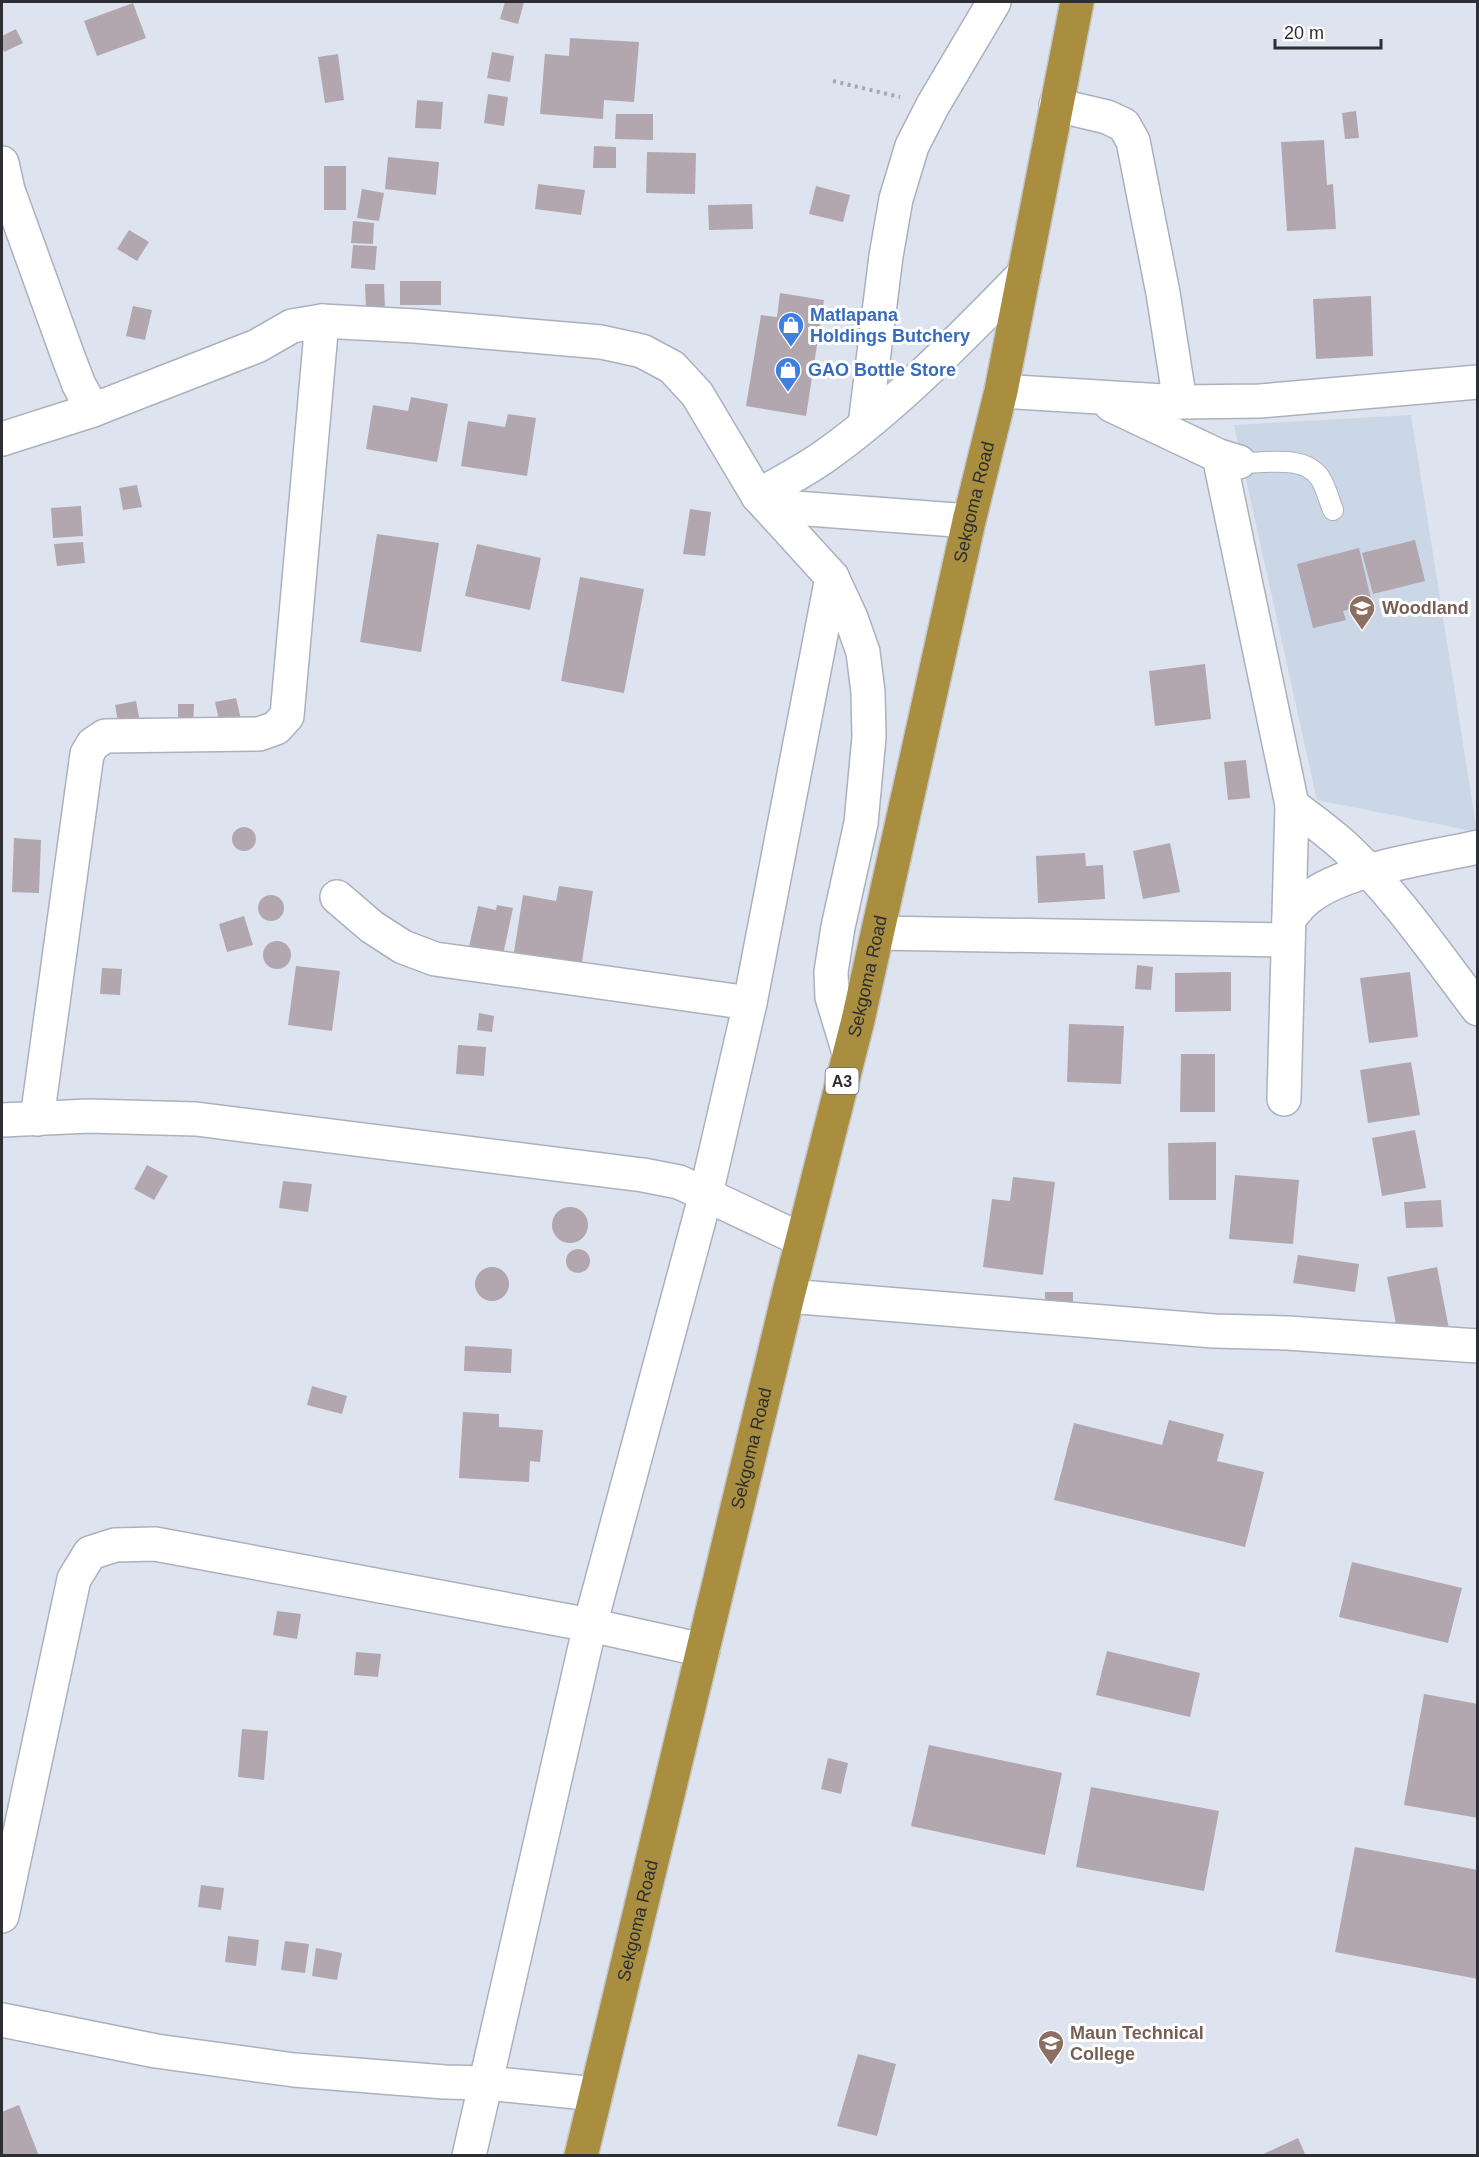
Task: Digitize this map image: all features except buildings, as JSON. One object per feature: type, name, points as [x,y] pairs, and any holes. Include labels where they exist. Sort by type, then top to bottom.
[{"type":"highway","name":"Sekgoma Road","points":[[581,2156],[702,1650],[878,933],[969,521],[1001,392],[1077,2]]},
{"type":"street","points":[[865,425],[884,266],[896,199],[912,146],[933,105],[994,2]]},
{"type":"street","points":[[1056,105],[1107,117],[1124,125],[1133,141],[1163,293],[1180,402]]},
{"type":"street","points":[[2,163],[8,190],[69,359],[79,385],[93,410]]},
{"type":"street","points":[[763,501],[865,425],[957,341],[1024,274]]},
{"type":"street","points":[[37,1119],[87,754],[93,744],[105,736],[259,734],[276,728],[287,716],[322,321]]},
{"type":"street","points":[[2,439],[93,410],[257,346],[292,327],[322,321],[415,326],[601,342],[642,351],[672,367],[697,394],[763,501],[832,577],[851,618],[863,652],[868,692],[869,737],[861,823],[838,927],[831,972],[832,997],[849,1053]]},
{"type":"street","points":[[1001,392],[1180,402],[1260,401],[1478,382]]},
{"type":"street","points":[[1096,398],[1231,459],[1292,805],[1284,1099]]},
{"type":"street","points":[[763,501],[969,521]]},
{"type":"street","points":[[470,2156],[590,1625],[706,1194],[750,1003],[832,577]]},
{"type":"street","points":[[1292,805],[1345,847],[1388,892],[1478,1009]]},
{"type":"street","points":[[1288,930],[1307,899],[1336,882],[1417,859],[1478,847]]},
{"type":"street","points":[[337,897],[372,927],[403,947],[435,959],[750,1003]]},
{"type":"street","points":[[878,933],[1288,930]]},
{"type":"street","points":[[2,1120],[89,1116],[196,1119],[643,1175],[679,1182],[802,1240]]},
{"type":"street","points":[[788,1296],[1214,1331],[1287,1333],[1478,1346]]},
{"type":"street","points":[[2,1916],[74,1579],[90,1554],[115,1545],[155,1544],[590,1625],[702,1650]]},
{"type":"street","points":[[2,2020],[156,2051],[294,2070],[445,2082],[487,2083],[596,2094]]},
{"type":"lane","points":[[1231,459],[1290,462],[1309,466],[1320,478],[1333,510]]},
{"type":"path","points":[[833,81],[933,105]]},
{"type":"shaded area","name":"Woodland","points":[[1411,415],[1477,832],[1317,800],[1234,425]]},
{"type":"place","name":"Matlapana Holdings Butchery","points":[[791,348]]},
{"type":"place","name":"GAO Bottle Store","points":[[788,393]]},
{"type":"place","name":"Woodland","points":[[1362,631]]},
{"type":"place","name":"Maun Technical College","points":[[1051,2066]]}]
